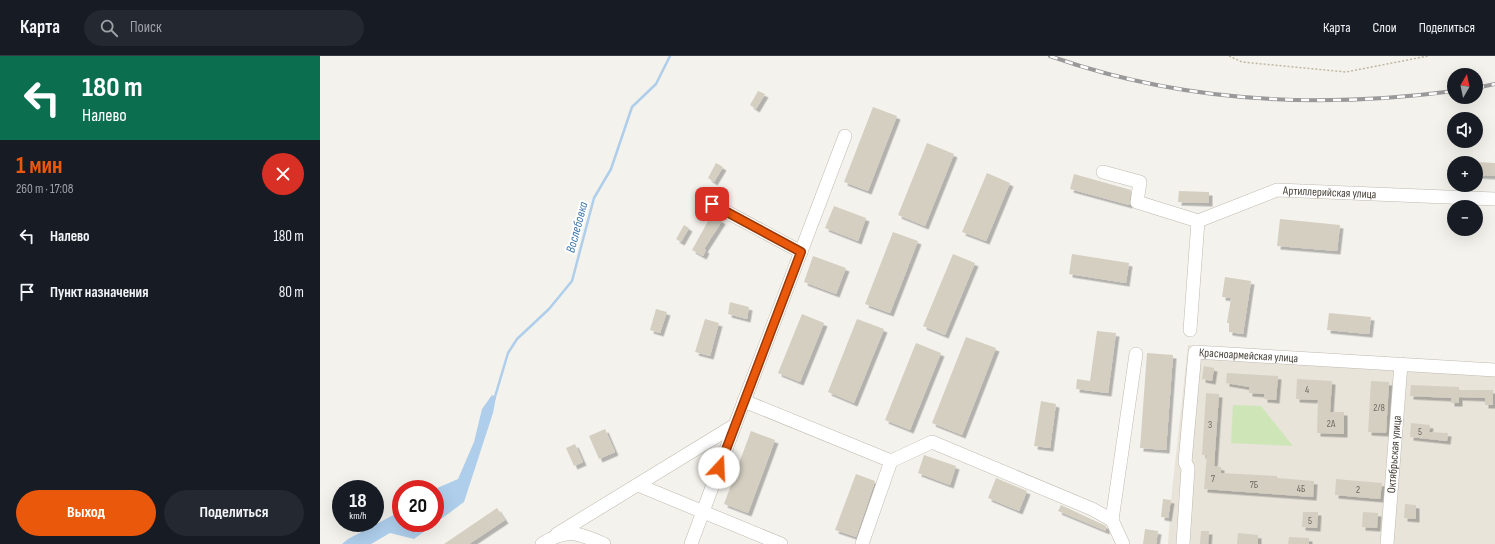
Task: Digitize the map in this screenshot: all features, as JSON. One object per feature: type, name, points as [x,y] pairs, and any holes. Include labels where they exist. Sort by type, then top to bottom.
[{"type":"street","points":[[691,544],[845,136]]},
{"type":"street","points":[[1103,172],[1140,182],[1137,202],[1198,221],[1190,330]]},
{"type":"street","name":"Артиллерийская улица","points":[[1198,221],[1277,190],[1495,199]]},
{"type":"street","points":[[712,204],[801,252]]},
{"type":"street","name":"Красноармейская улица","points":[[1183,544],[1188,468],[1185,462],[1196,352],[1495,370]]},
{"type":"street","points":[[1123,544],[1112,520],[1136,354]]},
{"type":"street","name":"Октябрьская улица","points":[[1387,544],[1401,364]]},
{"type":"street","points":[[744,401],[891,461]]},
{"type":"street","points":[[542,544],[735,425]]},
{"type":"street","points":[[862,544],[891,461],[932,442],[1092,509],[1112,520]]},
{"type":"street","points":[[638,484],[781,544]]},
{"type":"street","points":[[557,534],[580,534],[604,544]]},
{"type":"path","points":[[1229,56],[1242,62],[1346,72],[1428,56]]},
{"type":"shaded area","points":[[1188,345],[1495,367],[1495,544],[1168,544],[1171,500]]},
{"type":"green space","points":[[1233,405],[1261,406],[1293,446],[1231,443]]},
{"type":"water","points":[[492,395],[496,397],[493,413],[464,502],[444,517],[444,485],[458,479],[474,442],[482,409]]},
{"type":"water","points":[[392,516],[392,532],[423,532],[414,539],[390,533],[371,544],[342,544],[361,532],[384,532],[384,520]]},
{"type":"building","points":[[758,91],[765,94],[756,109],[750,105]]},
{"type":"building","points":[[873,107],[897,116],[868,191],[844,182]]},
{"type":"building","points":[[927,143],[954,154],[925,226],[898,215]]},
{"type":"building","points":[[1483,162],[1495,163],[1495,176],[1483,175]]},
{"type":"building","points":[[716,163],[723,167],[714,182],[708,178]]},
{"type":"building","points":[[987,173],[1010,183],[986,241],[962,232]]},
{"type":"building","points":[[1074,174],[1131,190],[1129,205],[1070,189]]},
{"type":"building","points":[[1179,191],[1209,192],[1209,203],[1178,202]]},
{"type":"building","points":[[834,206],[866,218],[858,241],[825,228]]},
{"type":"building","points":[[712,214],[722,221],[704,249],[706,250],[703,256],[692,250]]},
{"type":"building","points":[[1280,219],[1340,225],[1337,251],[1277,246]]},
{"type":"building","points":[[684,225],[689,228],[681,242],[676,239]]},
{"type":"building","points":[[893,232],[918,241],[890,313],[865,304]]},
{"type":"building","points":[[953,254],[975,263],[945,335],[923,326]]},
{"type":"building","points":[[1072,254],[1129,263],[1126,283],[1069,274]]},
{"type":"building","points":[[813,256],[846,268],[836,294],[804,282]]},
{"type":"building","points":[[1225,277],[1251,281],[1243,334],[1229,332],[1229,323],[1227,323],[1231,298],[1222,297]]},
{"type":"building","points":[[730,302],[749,307],[747,319],[728,314]]},
{"type":"building","points":[[656,309],[667,312],[660,333],[650,330]]},
{"type":"building","points":[[1329,313],[1371,317],[1369,334],[1327,330]]},
{"type":"building","points":[[802,314],[824,323],[800,382],[778,373]]},
{"type":"building","points":[[705,319],[719,323],[710,356],[695,352]]},
{"type":"building","points":[[857,319],[884,329],[854,403],[828,392]]},
{"type":"building","points":[[1097,331],[1116,333],[1108,393],[1076,389],[1077,379],[1090,381]]},
{"type":"building","points":[[966,337],[996,348],[962,435],[932,423]]},
{"type":"building","points":[[916,343],[941,353],[910,430],[885,420]]},
{"type":"building","points":[[1147,353],[1173,355],[1166,450],[1140,448]]},
{"type":"building","points":[[1204,366],[1214,368],[1212,381],[1202,379]]},
{"type":"building","points":[[1227,373],[1278,376],[1276,400],[1264,399],[1264,394],[1249,393],[1249,387],[1226,383]]},
{"type":"building","points":[[1297,379],[1332,381],[1330,412],[1344,412],[1344,434],[1317,433],[1318,400],[1296,399]]},
{"type":"building","points":[[1371,381],[1389,382],[1386,433],[1368,432]]},
{"type":"building","points":[[1411,385],[1459,387],[1459,390],[1493,390],[1493,405],[1485,405],[1485,398],[1459,397],[1459,403],[1451,403],[1451,398],[1410,396]]},
{"type":"building","points":[[1206,393],[1219,394],[1214,466],[1221,467],[1221,473],[1277,476],[1277,478],[1314,481],[1313,497],[1204,489],[1207,455],[1202,455]]},
{"type":"building","points":[[1041,401],[1056,404],[1050,448],[1034,446]]},
{"type":"building","points":[[1411,423],[1430,425],[1429,432],[1448,433],[1447,441],[1410,437]]},
{"type":"building","points":[[605,429],[615,452],[599,459],[589,436]]},
{"type":"building","points":[[751,431],[775,440],[748,513],[724,504]]},
{"type":"building","points":[[575,444],[583,462],[574,466],[566,448]]},
{"type":"building","points":[[924,455],[956,466],[950,485],[918,473]]},
{"type":"building","points":[[856,474],[875,481],[856,537],[835,530]]},
{"type":"building","points":[[996,478],[1027,491],[1019,511],[988,498]]},
{"type":"building","points":[[1336,479],[1382,483],[1380,499],[1335,495]]},
{"type":"building","points":[[1163,499],[1171,500],[1168,518],[1161,517]]},
{"type":"building","points":[[1405,504],[1416,505],[1416,519],[1404,518]]},
{"type":"building","points":[[1061,505],[1106,526],[1106,531],[1058,511]]},
{"type":"building","points":[[497,508],[505,520],[469,544],[444,544]]},
{"type":"building","points":[[1303,512],[1318,512],[1317,528],[1302,527]]},
{"type":"building","points":[[1363,512],[1378,513],[1377,528],[1362,527]]},
{"type":"building","points":[[1145,529],[1158,531],[1156,544],[1143,544]]},
{"type":"building","points":[[1201,531],[1209,531],[1208,544],[1200,544]]},
{"type":"building","points":[[1238,533],[1258,535],[1258,544],[1237,544]]},
{"type":"building","points":[[1289,537],[1309,538],[1309,544],[1288,544]]},
{"type":"waterway","name":"Вослебовка","points":[[494,400],[508,353],[517,339],[549,309],[572,281],[594,198],[611,169],[632,107],[656,84],[670,56]]},
{"type":"railway","points":[[1050,56],[1099,71],[1149,83],[1199,92],[1250,98],[1352,100],[1403,97],[1447,92]]},
{"type":"railway","points":[[1483,87],[1495,84]]},
{"type":"route","points":[[712,204],[801,252],[719,468]]}]
